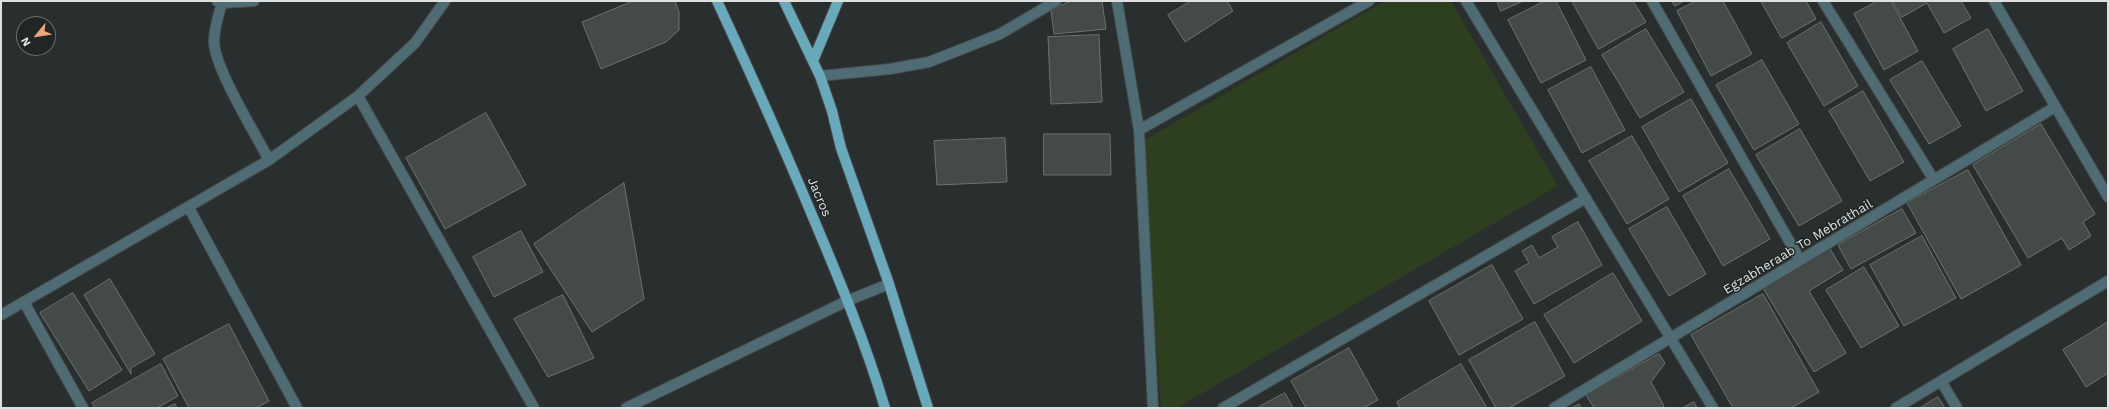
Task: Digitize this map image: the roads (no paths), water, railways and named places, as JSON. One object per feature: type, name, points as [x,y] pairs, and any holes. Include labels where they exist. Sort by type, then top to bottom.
[{"type":"main road","name":"Jacros","points":[[717,1],[791,163],[849,300],[869,354],[886,408]]},
{"type":"main road","points":[[784,1],[820,76],[832,111],[841,148],[889,284],[928,408]]},
{"type":"main road","points":[[813,61],[838,1]]},
{"type":"street","points":[[254,1],[220,2],[216,20],[214,43],[218,63],[269,160]]},
{"type":"street","points":[[1,316],[189,208],[269,160],[358,96],[415,43],[446,1]]},
{"type":"street","points":[[820,76],[890,69],[929,62],[1000,34],[1056,1]]},
{"type":"street","points":[[1116,1],[1139,130],[1153,408]]},
{"type":"street","points":[[1139,130],[1369,1]]},
{"type":"street","points":[[1466,1],[1670,339],[1714,408]]},
{"type":"street","points":[[1652,1],[1800,260]]},
{"type":"street","points":[[1823,1],[1934,180]]},
{"type":"street","points":[[1994,1],[2108,197]]},
{"type":"street","points":[[358,96],[534,408]]},
{"type":"street","name":"Egzabheraab To Mebrathail","points":[[1554,408],[2055,107]]},
{"type":"street","points":[[1223,408],[1586,198]]},
{"type":"street","points":[[189,208],[297,408]]},
{"type":"street","points":[[1896,408],[2108,281]]},
{"type":"street","points":[[626,408],[849,300],[889,284]]},
{"type":"street","points":[[24,302],[83,408]]},
{"type":"street","points":[[1940,382],[1957,408]]}]
